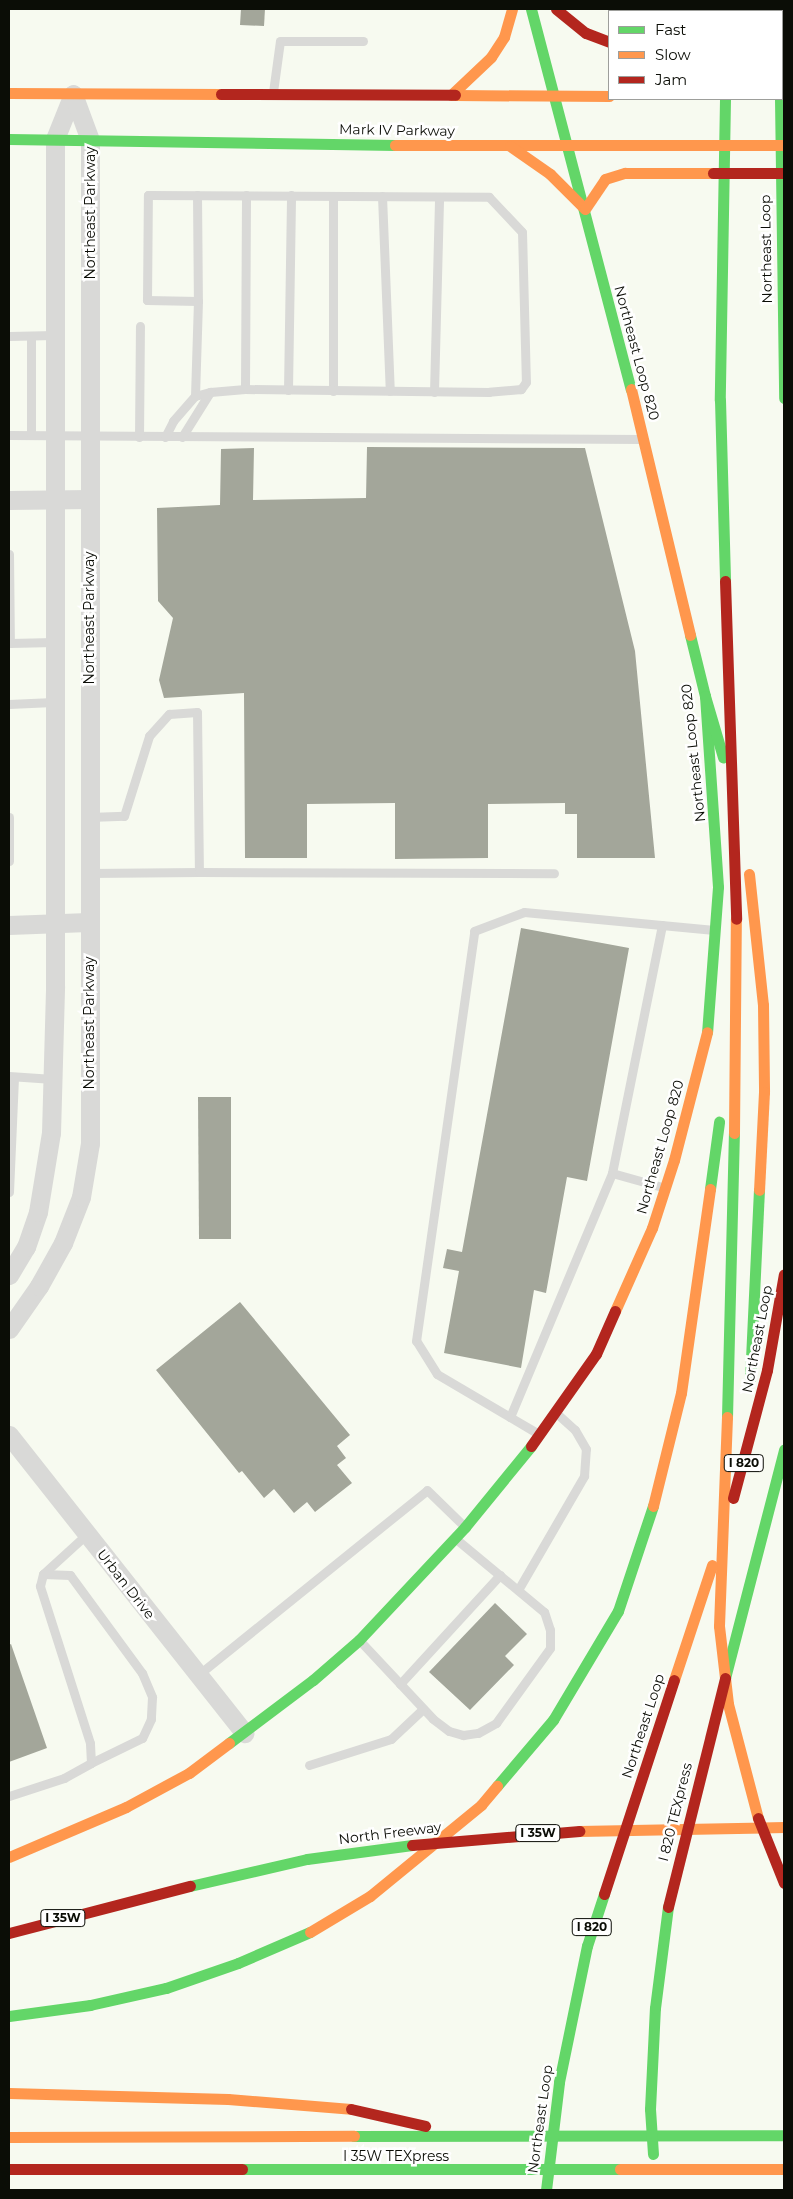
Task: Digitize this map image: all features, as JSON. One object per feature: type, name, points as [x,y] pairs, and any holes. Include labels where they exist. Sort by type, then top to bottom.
[{"type":"main road","points":[[451,95],[491,57],[504,37],[512,9]]},
{"type":"main road","name":"Northeast Loop 820","points":[[465,1526],[540,1435],[596,1354],[652,1228],[665,1188],[708,1026],[716,931],[717,868],[705,696],[644,439],[531,9]]},
{"type":"main road","points":[[556,9],[586,33],[608,42]]},
{"type":"main road","points":[[9,93],[608,96]]},
{"type":"main road","points":[[724,100],[721,197],[722,517],[730,647],[737,946],[732,1301],[720,1570],[721,1651],[740,1759],[756,1813],[784,1883]]},
{"type":"main road","name":"Northeast Loop","points":[[782,100],[780,191],[784,398]]},
{"type":"main road","name":"Mark IV Parkway","points":[[9,139],[569,148],[784,145]]},
{"type":"main road","points":[[510,146],[550,174],[585,209],[605,179],[626,173],[784,173]]},
{"type":"main road","points":[[705,696],[731,785],[745,853],[756,917],[763,1005],[764,1092],[753,1335],[745,1425],[733,1500]]},
{"type":"main road","points":[[9,2016],[90,2005],[166,1988],[238,1963],[313,1930],[370,1896],[481,1805],[553,1720],[618,1611],[661,1484],[696,1300],[721,1109],[737,946]]},
{"type":"main road","name":"Northeast Loop","points":[[546,2190],[559,2082],[587,1946],[733,1500],[756,1416],[784,1274]]},
{"type":"main road","name":"I 820 TEXpress","points":[[654,2181],[650,2109],[655,2008],[669,1897],[784,1450]]},
{"type":"main road","points":[[9,1857],[126,1807],[188,1773],[244,1733],[360,1640],[465,1526]]},
{"type":"main road","name":"North Freeway","points":[[9,1933],[118,1903],[307,1859],[388,1847],[548,1832],[784,1827]]},
{"type":"main road","points":[[9,2093],[272,2101],[339,2106],[415,2123],[494,2148]]},
{"type":"main road","name":"I 35W TEXpress","points":[[9,2137],[784,2135]]},
{"type":"main road","points":[[23,2156],[117,2183]]},
{"type":"main road","points":[[511,2156],[562,2180]]},
{"type":"main road","name":"I 35W TEXpress","points":[[9,2169],[676,2171],[784,2169]]},
{"type":"street","points":[[9,1275],[26,1248],[38,1212],[51,1133],[54,922],[54,139],[73,94]]},
{"type":"street","name":"Northeast Parkway","points":[[9,1329],[39,1286],[63,1243],[81,1197],[90,1144],[88,873],[90,140],[73,94]]},
{"type":"street","points":[[9,500],[89,499]]},
{"type":"street","points":[[9,925],[88,922]]},
{"type":"street","name":"Urban Drive","points":[[9,1435],[244,1733]]},
{"type":"lane","points":[[272,94],[280,41],[363,41]]},
{"type":"lane","points":[[165,437],[173,421],[195,396],[210,392],[245,389],[510,392],[521,389],[526,382],[522,232],[489,197],[148,195],[147,300],[198,301]]},
{"type":"lane","points":[[195,396],[198,301],[197,195]]},
{"type":"lane","points":[[245,389],[246,195]]},
{"type":"lane","points":[[288,390],[291,196]]},
{"type":"lane","points":[[333,196],[333,390]]},
{"type":"lane","points":[[382,196],[390,391]]},
{"type":"lane","points":[[434,392],[439,197]]},
{"type":"lane","points":[[139,437],[140,326]]},
{"type":"lane","points":[[9,336],[54,335]]},
{"type":"lane","points":[[31,336],[31,435]]},
{"type":"lane","points":[[182,437],[210,392]]},
{"type":"lane","points":[[9,435],[644,439]]},
{"type":"lane","points":[[9,554],[10,643],[54,642]]},
{"type":"lane","points":[[9,704],[53,702]]},
{"type":"lane","points":[[89,817],[124,816],[149,736],[169,714],[197,712],[199,872]]},
{"type":"lane","points":[[9,817],[9,861]]},
{"type":"lane","points":[[88,873],[554,873]]},
{"type":"lane","points":[[540,1435],[437,1374],[416,1341],[474,931],[524,912],[716,931]]},
{"type":"lane","points":[[510,1417],[612,1173],[662,925]]},
{"type":"lane","points":[[9,1192],[11,1077],[52,1079]]},
{"type":"lane","points":[[612,1173],[665,1188]]},
{"type":"lane","points":[[518,1590],[584,1476],[586,1449],[575,1430],[555,1413]]},
{"type":"lane","points":[[198,1675],[427,1490],[465,1526]]},
{"type":"lane","points":[[87,1534],[43,1574],[40,1586],[90,1743],[91,1763]]},
{"type":"lane","points":[[360,1640],[423,1709],[449,1731],[463,1735],[478,1733],[496,1724],[550,1648],[550,1630],[544,1612],[455,1538]]},
{"type":"lane","points":[[9,1796],[64,1778],[142,1738],[151,1719],[152,1697],[142,1673],[70,1575],[43,1574]]},
{"type":"lane","points":[[400,1684],[500,1575]]},
{"type":"lane","points":[[309,1765],[391,1739],[423,1709]]},
{"type":"building","points":[[241,9],[265,9],[264,26],[240,25]]},
{"type":"building","points":[[367,447],[585,448],[635,651],[655,858],[577,858],[577,814],[565,814],[565,803],[488,804],[488,858],[395,859],[395,803],[307,804],[307,858],[245,858],[244,693],[164,698],[159,680],[173,618],[158,601],[157,508],[220,505],[221,449],[254,448],[253,500],[366,498]]},
{"type":"building","points":[[521,928],[629,948],[587,1181],[567,1177],[546,1293],[534,1290],[521,1368],[444,1353],[459,1271],[443,1268],[447,1249],[462,1252]]},
{"type":"building","points":[[198,1097],[231,1097],[231,1239],[199,1239]]},
{"type":"building","points":[[240,1302],[350,1435],[337,1446],[346,1458],[337,1465],[352,1483],[315,1512],[307,1502],[294,1513],[274,1489],[264,1498],[242,1471],[239,1473],[156,1370]]},
{"type":"building","points":[[495,1603],[527,1634],[505,1656],[514,1665],[470,1710],[429,1672]]},
{"type":"building","points":[[11,1644],[47,1748],[9,1762],[9,1645]]},
{"type":"traffic: fast","points":[[531,9],[631,389]]},
{"type":"traffic: fast","points":[[725,100],[720,400],[725,581]]},
{"type":"traffic: fast","points":[[780,100],[784,398]]},
{"type":"traffic: fast","points":[[9,139],[395,145]]},
{"type":"traffic: fast","points":[[690,635],[705,696],[718,887],[707,1032]]},
{"type":"traffic: fast","points":[[705,696],[723,757]]},
{"type":"traffic: fast","points":[[710,1189],[719,1122]]},
{"type":"traffic: fast","points":[[727,1417],[734,1133]]},
{"type":"traffic: fast","points":[[750,1380],[759,1190]]},
{"type":"traffic: fast","points":[[229,1743],[313,1680],[359,1640],[465,1527],[531,1446]]},
{"type":"traffic: fast","points":[[725,1678],[784,1450]]},
{"type":"traffic: fast","points":[[497,1786],[553,1720],[618,1611],[653,1506]]},
{"type":"traffic: fast","points":[[190,1886],[307,1859],[412,1845]]},
{"type":"traffic: fast","points":[[546,2190],[559,2082],[587,1946],[604,1894]]},
{"type":"traffic: fast","points":[[653,2154],[650,2109],[655,2008],[668,1907]]},
{"type":"traffic: fast","points":[[9,2016],[90,2005],[166,1988],[238,1963],[310,1932]]},
{"type":"traffic: fast","points":[[354,2136],[784,2135]]},
{"type":"traffic: fast","points":[[242,2169],[620,2169]]},
{"type":"traffic: slow","points":[[451,95],[491,57],[504,37],[512,9]]},
{"type":"traffic: slow","points":[[9,93],[221,94]]},
{"type":"traffic: slow","points":[[455,95],[608,96]]},
{"type":"traffic: slow","points":[[395,145],[784,145]]},
{"type":"traffic: slow","points":[[510,146],[550,174],[585,209],[605,179],[625,173],[713,173]]},
{"type":"traffic: slow","points":[[631,389],[690,635]]},
{"type":"traffic: slow","points":[[749,874],[763,1005],[764,1092],[759,1190]]},
{"type":"traffic: slow","points":[[734,1133],[736,919]]},
{"type":"traffic: slow","points":[[615,1311],[652,1228],[674,1160],[707,1032]]},
{"type":"traffic: slow","points":[[653,1506],[681,1393],[710,1189]]},
{"type":"traffic: slow","points":[[727,1417],[719,1626],[728,1704],[758,1818]]},
{"type":"traffic: slow","points":[[674,1680],[712,1565]]},
{"type":"traffic: slow","points":[[9,1857],[126,1807],[189,1773],[229,1743]]},
{"type":"traffic: slow","points":[[310,1932],[370,1896],[481,1805],[497,1786]]},
{"type":"traffic: slow","points":[[579,1831],[784,1827]]},
{"type":"traffic: slow","points":[[9,2093],[228,2099],[351,2109]]},
{"type":"traffic: slow","points":[[9,2137],[354,2136]]},
{"type":"traffic: slow","points":[[620,2169],[784,2169]]},
{"type":"traffic: jam","points":[[556,9],[586,33],[608,42]]},
{"type":"traffic: jam","points":[[221,94],[455,95]]},
{"type":"traffic: jam","points":[[713,173],[784,173]]},
{"type":"traffic: jam","points":[[725,581],[736,919]]},
{"type":"traffic: jam","points":[[733,1498],[767,1370],[784,1274]]},
{"type":"traffic: jam","points":[[531,1446],[596,1354],[615,1311]]},
{"type":"traffic: jam","points":[[668,1907],[725,1678]]},
{"type":"traffic: jam","points":[[604,1894],[674,1680]]},
{"type":"traffic: jam","points":[[758,1818],[784,1883]]},
{"type":"traffic: jam","points":[[412,1845],[579,1831]]},
{"type":"traffic: jam","points":[[9,1933],[190,1886]]},
{"type":"traffic: jam","points":[[351,2109],[425,2126]]},
{"type":"traffic: jam","points":[[9,2169],[242,2169]]}]
